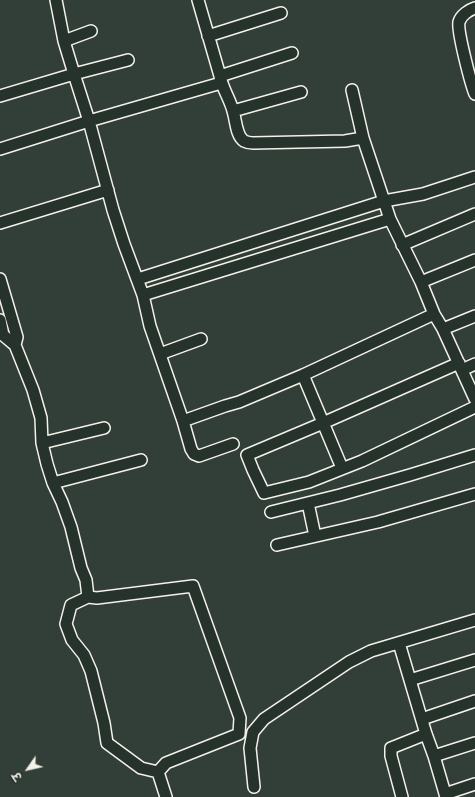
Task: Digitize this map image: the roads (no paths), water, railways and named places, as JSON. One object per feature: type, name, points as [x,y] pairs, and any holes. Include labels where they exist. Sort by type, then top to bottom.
[{"type":"street","points":[[198,0],[220,79],[233,111],[236,128],[244,141],[253,143],[345,141],[363,138]]},
{"type":"street","points":[[61,1],[64,41],[89,121],[124,244],[138,279],[150,326],[183,421],[191,449],[194,454],[200,456],[233,444]]},
{"type":"street","points":[[475,8],[463,15],[459,22],[465,60],[475,94]]},
{"type":"street","points":[[208,36],[281,14]]},
{"type":"street","points":[[64,41],[91,31]]},
{"type":"street","points":[[0,149],[220,79],[292,53]]},
{"type":"street","points":[[0,96],[128,60]]},
{"type":"street","points":[[352,90],[363,138],[390,219],[475,399]]},
{"type":"street","points":[[233,111],[301,92]]},
{"type":"street","points":[[138,279],[384,201],[423,194],[475,177]]},
{"type":"street","points":[[0,223],[108,190]]},
{"type":"street","points":[[402,245],[475,214]]},
{"type":"street","points":[[143,295],[390,219]]},
{"type":"street","points":[[421,282],[475,260]]},
{"type":"street","points":[[0,279],[17,336],[15,345],[33,390],[41,418],[42,443],[53,483],[71,527],[81,568],[86,580],[88,597]]},
{"type":"street","points":[[183,421],[239,402],[304,375],[434,314]]},
{"type":"street","points":[[443,329],[475,316]]},
{"type":"street","points":[[1,336],[0,320],[11,318]]},
{"type":"street","points":[[1,336],[15,332]]},
{"type":"street","points":[[1,336],[15,345]]},
{"type":"street","points":[[160,354],[201,339]]},
{"type":"street","points":[[475,364],[460,367],[247,456],[264,493],[309,482],[362,461],[475,406]]},
{"type":"street","points":[[304,375],[342,468]]},
{"type":"street","points":[[42,443],[104,428]]},
{"type":"street","points":[[271,512],[410,475],[475,455]]},
{"type":"street","points":[[53,483],[141,460]]},
{"type":"street","points":[[276,545],[378,522],[475,494]]},
{"type":"street","points":[[308,503],[315,536]]},
{"type":"street","points":[[193,586],[240,718],[240,734],[166,763],[158,772],[141,768],[107,744],[104,723],[91,671],[84,655],[72,640],[66,624],[71,605],[88,597],[97,598],[193,586]]},
{"type":"street","points":[[254,787],[250,748],[253,732],[264,719],[349,662],[371,651],[475,620]]},
{"type":"street","points":[[399,643],[445,796],[475,784]]},
{"type":"street","points":[[410,680],[475,660]]},
{"type":"street","points":[[422,718],[475,702]]},
{"type":"street","points":[[402,797],[391,756],[391,748],[426,734]]},
{"type":"street","points":[[434,756],[475,743]]},
{"type":"street","points":[[158,772],[166,797]]}]
